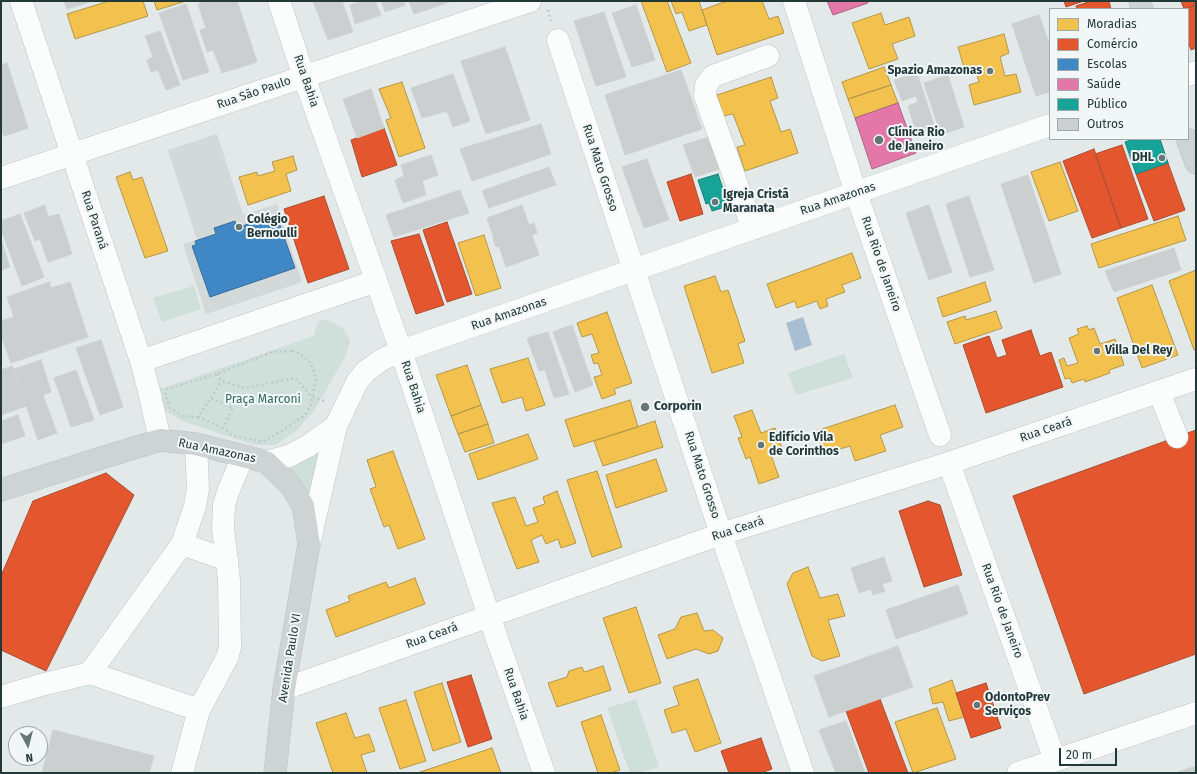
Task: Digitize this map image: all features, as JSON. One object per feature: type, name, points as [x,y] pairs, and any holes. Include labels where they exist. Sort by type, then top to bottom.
[{"type":"main road","points":[[1187,140],[1196,163]]},
{"type":"main road","name":"Rua Amazonas","points":[[1,490],[160,440],[196,444],[266,462]]},
{"type":"main road","name":"Avenida Paulo VI","points":[[266,462],[289,484],[296,494],[302,506],[309,544],[284,689],[275,773]]},
{"type":"street","name":"Rua Paraná","points":[[21,1],[141,361],[160,440]]},
{"type":"street","name":"Rua Bahia","points":[[278,1],[401,351],[489,616],[544,773]]},
{"type":"street","name":"Rua São Paulo","points":[[1,178],[530,1]]},
{"type":"street","name":"Rua Rio de Janeiro","points":[[794,1],[856,193],[940,435]]},
{"type":"street","name":"Rua Mato Grosso","points":[[558,40],[721,534],[803,773]]},
{"type":"street","points":[[753,229],[705,96],[706,85],[712,76],[768,56]]},
{"type":"street","name":"Rua Amazonas","points":[[266,462],[289,456],[308,446],[340,418],[357,382],[366,371],[383,359],[401,351],[1049,125]]},
{"type":"street","points":[[141,361],[376,282]]},
{"type":"street","name":"Rua Ceará","points":[[284,689],[721,534],[948,463],[1196,379]]},
{"type":"street","points":[[1159,392],[1177,438]]},
{"type":"street","name":"Avenida Paulo VI","points":[[309,544],[340,418]]},
{"type":"street","points":[[90,673],[182,544],[195,506],[198,489],[196,444]]},
{"type":"street","points":[[182,773],[199,710],[227,658],[230,647],[229,580],[223,528],[224,505],[243,456]]},
{"type":"street","name":"Rua Rio de Janeiro","points":[[948,463],[1055,760]]},
{"type":"street","points":[[198,489],[226,497]]},
{"type":"street","points":[[182,544],[227,560]]},
{"type":"street","points":[[1,697],[90,673],[199,710]]},
{"type":"street","points":[[1018,773],[1196,713]]},
{"type":"path","points":[[292,351],[299,353],[311,364],[316,378],[311,405],[305,415],[285,429],[262,442],[232,435],[223,428],[198,417],[183,416],[170,408],[165,395],[167,389],[217,374],[272,352],[292,351]]},
{"type":"path","points":[[217,374],[220,381]]},
{"type":"path","points":[[220,381],[245,388],[295,378],[312,396],[340,418]]},
{"type":"path","points":[[198,417],[220,381]]},
{"type":"path","points":[[211,398],[233,408],[223,428]]},
{"type":"shaded area","name":"Colégio Bernoulli","points":[[217,134],[243,215],[277,204],[302,282],[206,314],[183,244],[197,240],[168,150]]},
{"type":"green space","points":[[194,286],[201,309],[162,322],[153,298]]},
{"type":"green space","name":"Praça Marconi","points":[[328,320],[343,328],[350,341],[346,355],[314,411],[296,431],[276,445],[254,445],[182,421],[161,408],[154,385],[163,388],[314,336],[318,321]]},
{"type":"green space","points":[[844,354],[853,378],[796,395],[788,373]]},
{"type":"green space","points":[[327,441],[310,505],[287,467]]},
{"type":"green space","points":[[636,699],[659,767],[639,773],[630,773],[607,708]]},
{"type":"water","points":[[803,317],[812,345],[795,351],[786,323]]},
{"type":"building: Moradias","points":[[109,1],[143,1],[148,16],[75,39],[67,14]]},
{"type":"building: Moradias","points":[[154,1],[186,1],[157,10]]},
{"type":"building: Moradias","points":[[641,1],[667,1],[691,63],[667,72]]},
{"type":"building: Moradias","points":[[671,1],[699,1],[707,25],[689,31],[682,12],[676,14]]},
{"type":"building: Moradias","points":[[727,1],[762,1],[769,19],[778,16],[784,33],[717,55],[702,10]]},
{"type":"building: Moradias","points":[[881,13],[885,25],[909,17],[915,36],[892,44],[898,59],[869,69],[852,23]]},
{"type":"building: Moradias","name":"Spazio Amazonas","points":[[1004,34],[1009,53],[1000,57],[1005,76],[1016,74],[1021,92],[974,105],[969,85],[979,82],[974,65],[964,68],[958,47]]},
{"type":"building: Moradias","points":[[884,67],[891,85],[848,99],[842,82]]},
{"type":"building: Moradias","points":[[771,77],[778,98],[770,101],[781,132],[790,129],[798,153],[745,171],[737,147],[745,145],[733,114],[723,116],[717,95]]},
{"type":"building: Moradias","points":[[402,82],[425,148],[399,157],[386,120],[391,118],[379,89]]},
{"type":"building: Moradias","points":[[891,85],[898,103],[855,118],[848,99]]},
{"type":"building: Moradias","points":[[293,156],[297,170],[286,174],[291,191],[248,205],[239,177],[257,172],[258,176],[275,171],[272,162]]},
{"type":"building: Moradias","points":[[1060,162],[1078,211],[1049,221],[1031,172]]},
{"type":"building: Moradias","points":[[130,172],[133,180],[142,177],[168,251],[145,258],[116,177]]},
{"type":"building: Moradias","points":[[1178,216],[1186,240],[1099,268],[1091,244]]},
{"type":"building: Moradias","points":[[484,235],[501,288],[476,296],[458,243]]},
{"type":"building: Moradias","points":[[852,253],[861,278],[842,285],[845,292],[826,299],[828,306],[820,309],[817,301],[797,308],[795,301],[776,308],[767,284]]},
{"type":"building: Moradias","points":[[1196,270],[1196,350],[1194,350],[1169,281]]},
{"type":"building: Moradias","points":[[715,276],[721,292],[728,290],[745,341],[738,344],[744,363],[712,373],[684,286]]},
{"type":"building: Moradias","points":[[985,282],[991,301],[943,317],[937,298]]},
{"type":"building: Moradias","points":[[1152,285],[1178,355],[1142,368],[1117,298]]},
{"type":"building: Moradias","points":[[996,311],[1002,328],[955,344],[947,322],[965,316],[966,320]]},
{"type":"building: Moradias","points":[[607,312],[632,383],[614,389],[616,394],[602,399],[594,377],[602,375],[598,363],[594,364],[591,355],[599,353],[592,334],[582,337],[577,323]]},
{"type":"building: Moradias","name":"Villa Del Rey","points":[[1087,326],[1089,330],[1094,328],[1100,344],[1115,339],[1124,365],[1109,370],[1110,373],[1085,382],[1084,379],[1072,383],[1070,378],[1065,379],[1059,360],[1064,358],[1067,366],[1078,363],[1069,338],[1079,334],[1077,329]]},
{"type":"building: Moradias","points":[[528,358],[545,405],[526,411],[522,397],[502,403],[490,369]]},
{"type":"building: Moradias","points":[[467,365],[481,405],[451,416],[436,375]]},
{"type":"building: Moradias","points":[[630,400],[638,427],[574,447],[565,420]]},
{"type":"building: Moradias","points":[[481,405],[488,424],[458,434],[451,416]]},
{"type":"building: Moradias","points":[[895,405],[903,427],[880,435],[886,451],[855,461],[850,446],[824,454],[816,431]]},
{"type":"building: Moradias","name":"Edifício Vila de Corinthos","points":[[752,410],[761,433],[775,428],[783,451],[771,455],[779,477],[759,484],[750,457],[746,459],[738,438],[742,437],[734,416]]},
{"type":"building: Moradias","points":[[655,421],[663,447],[603,466],[594,441]]},
{"type":"building: Moradias","points":[[488,424],[494,443],[465,452],[458,434]]},
{"type":"building: Moradias","points":[[528,434],[538,459],[478,480],[469,454]]},
{"type":"building: Moradias","points":[[393,451],[425,539],[398,549],[389,525],[384,527],[370,489],[376,487],[367,460]]},
{"type":"building: Moradias","points":[[656,459],[667,491],[616,508],[606,475]]},
{"type":"building: Moradias","points":[[597,471],[622,547],[592,557],[567,480]]},
{"type":"building: Moradias","points":[[557,491],[576,543],[561,548],[558,539],[546,544],[542,535],[531,540],[539,562],[517,569],[492,503],[515,497],[526,526],[538,522],[533,508],[545,504],[543,497]]},
{"type":"building: Moradias","points":[[808,567],[820,598],[838,594],[845,616],[828,620],[840,656],[822,661],[812,656],[787,584],[793,573]]},
{"type":"building: Moradias","points":[[415,578],[425,604],[336,637],[326,610],[350,601],[348,596],[386,582],[389,588]]},
{"type":"building: Moradias","points":[[636,607],[661,683],[629,693],[603,618]]},
{"type":"building: Moradias","points":[[697,613],[704,631],[713,630],[723,638],[718,651],[709,654],[696,649],[667,659],[658,635],[675,629],[681,617]]},
{"type":"building: Moradias","points":[[603,666],[611,690],[557,707],[548,683],[567,677],[569,671],[582,667],[584,672]]},
{"type":"building: Moradias","points":[[698,679],[721,743],[695,752],[686,729],[672,733],[664,710],[679,705],[673,687]]},
{"type":"building: Moradias","points":[[952,680],[964,717],[949,721],[943,702],[933,704],[929,689]]},
{"type":"building: Moradias","points":[[442,683],[461,742],[433,751],[414,692]]},
{"type":"building: Moradias","points":[[406,700],[426,761],[400,769],[379,708]]},
{"type":"building: Moradias","points":[[937,708],[956,759],[913,773],[895,722]]},
{"type":"building: Moradias","points":[[346,713],[355,738],[369,734],[375,751],[361,755],[367,773],[333,773],[316,723]]},
{"type":"building: Moradias","points":[[601,715],[620,770],[611,773],[598,773],[581,722]]},
{"type":"building: Moradias","points":[[492,748],[501,773],[417,773]]},
{"type":"building: Comércio","points":[[1064,1],[1084,1],[1066,7]]},
{"type":"building: Comércio","points":[[1091,1],[1109,1],[1111,8],[1077,8],[1076,6]]},
{"type":"building: Comércio","points":[[1181,1],[1196,1],[1196,5],[1184,8]]},
{"type":"building: Comércio","points":[[1196,5],[1196,48],[1191,50],[1189,44],[1189,8],[1186,8]]},
{"type":"building: Comércio","points":[[384,128],[397,165],[362,177],[351,140]]},
{"type":"building: Comércio","points":[[1122,145],[1148,219],[1121,228],[1095,154]]},
{"type":"building: Comércio","points":[[1094,149],[1121,228],[1092,238],[1063,161]]},
{"type":"building: Comércio","points":[[1168,163],[1185,210],[1154,221],[1136,174]]},
{"type":"building: Comércio","points":[[691,174],[703,214],[680,221],[667,182]]},
{"type":"building: Comércio","points":[[324,196],[349,269],[308,283],[284,209]]},
{"type":"building: Comércio","points":[[447,222],[472,294],[447,302],[423,230]]},
{"type":"building: Comércio","points":[[419,234],[444,305],[416,314],[391,241]]},
{"type":"building: Comércio","points":[[1031,330],[1040,356],[1051,352],[1063,387],[986,413],[963,345],[989,336],[997,358],[1007,355],[1002,340]]},
{"type":"building: Comércio","points":[[1196,430],[1196,654],[1084,694],[1013,496]]},
{"type":"building: Comércio","points":[[106,473],[134,495],[46,671],[1,650],[1,576],[33,501]]},
{"type":"building: Comércio","points":[[928,501],[940,505],[962,575],[924,587],[899,511]]},
{"type":"building: Comércio","points":[[471,675],[492,739],[468,747],[447,682]]},
{"type":"building: Comércio","name":"OdontoPrev Serviços","points":[[986,683],[1001,728],[971,738],[956,693]]},
{"type":"building: Comércio","points":[[880,699],[908,773],[869,773],[846,711]]},
{"type":"building: Comércio","points":[[761,738],[772,769],[761,773],[729,773],[721,751]]},
{"type":"building: Escolas","points":[[276,214],[295,268],[210,297],[192,246],[196,245],[195,241],[216,234],[214,228],[235,221],[237,228]]},
{"type":"building: Saúde","points":[[827,1],[867,1],[868,3],[833,15]]},
{"type":"building: Saúde","points":[[898,103],[916,153],[872,169],[855,118]]},
{"type":"building: Público","points":[[1130,140],[1160,140],[1168,163],[1136,174],[1125,142]]},
{"type":"building: Público","points":[[718,174],[729,206],[712,211],[709,203],[706,204],[698,180]]},
{"type":"building: Outros","points":[[64,1],[93,1],[67,9]]},
{"type":"building: Outros","points":[[207,1],[237,1],[257,62],[222,73],[213,50],[207,52],[200,30],[206,28],[198,4]]},
{"type":"building: Outros","points":[[313,1],[342,1],[353,32],[328,40]]},
{"type":"building: Outros","points":[[357,1],[375,1],[381,15],[355,24],[350,5],[358,3]]},
{"type":"building: Outros","points":[[381,1],[404,1],[405,5],[385,12]]},
{"type":"building: Outros","points":[[409,1],[436,1],[438,6],[414,14]]},
{"type":"building: Outros","points":[[436,1],[452,1],[438,6]]},
{"type":"building: Outros","points":[[186,4],[209,72],[183,80],[159,13]]},
{"type":"building: Outros","points":[[636,5],[655,60],[632,67],[612,13]]},
{"type":"building: Outros","points":[[604,12],[626,77],[596,86],[574,21]]},
{"type":"building: Outros","points":[[1039,15],[1049,43],[1049,92],[1036,96],[1012,24]]},
{"type":"building: Outros","points":[[160,31],[180,85],[166,90],[158,70],[151,72],[147,60],[153,57],[145,36]]},
{"type":"building: Outros","points":[[505,47],[530,120],[486,134],[461,61]]},
{"type":"building: Outros","points":[[7,63],[28,128],[4,136],[1,127],[1,65]]},
{"type":"building: Outros","points":[[681,70],[702,129],[625,155],[605,95]]},
{"type":"building: Outros","points":[[917,73],[936,131],[918,138],[908,106],[918,102],[916,96],[902,101],[894,80]]},
{"type":"building: Outros","points":[[453,74],[470,121],[453,127],[447,111],[422,118],[411,88]]},
{"type":"building: Outros","points":[[948,75],[964,127],[941,135],[924,83]]},
{"type":"building: Outros","points":[[371,89],[384,128],[357,138],[343,99]]},
{"type":"building: Outros","points":[[541,124],[551,154],[472,181],[460,149]]},
{"type":"building: Outros","points":[[709,137],[719,169],[695,177],[683,145]]},
{"type":"building: Outros","points":[[431,155],[438,175],[422,181],[426,195],[403,203],[395,180],[404,176],[401,165]]},
{"type":"building: Outros","points":[[647,159],[669,220],[644,228],[622,167]]},
{"type":"building: Outros","points":[[549,167],[556,185],[489,208],[482,191]]},
{"type":"building: Outros","points":[[1028,175],[1061,274],[1034,283],[1001,184]]},
{"type":"building: Outros","points":[[460,190],[469,213],[394,237],[386,215]]},
{"type":"building: Outros","points":[[969,196],[994,270],[970,277],[946,204]]},
{"type":"building: Outros","points":[[45,205],[48,217],[59,214],[72,254],[48,262],[40,239],[35,241],[24,213]]},
{"type":"building: Outros","points":[[522,205],[529,225],[534,223],[537,233],[532,235],[539,255],[506,267],[499,246],[496,247],[487,218]]},
{"type":"building: Outros","points":[[929,205],[952,272],[929,280],[906,213]]},
{"type":"building: Outros","points":[[20,214],[44,277],[22,286],[1,229],[1,221]]},
{"type":"building: Outros","points":[[1,240],[10,267],[1,270]]},
{"type":"building: Outros","points":[[1174,248],[1181,270],[1114,292],[1105,271]]},
{"type":"building: Outros","points":[[49,282],[51,288],[70,282],[88,337],[11,363],[1,335],[1,321],[14,317],[7,297]]},
{"type":"building: Outros","points":[[572,325],[593,385],[575,392],[553,332]]},
{"type":"building: Outros","points":[[548,332],[569,394],[554,398],[545,370],[539,371],[527,338]]},
{"type":"building: Outros","points":[[101,340],[123,407],[100,415],[76,348]]},
{"type":"building: Outros","points":[[41,360],[51,392],[43,395],[57,433],[38,440],[14,369]]},
{"type":"building: Outros","points":[[12,366],[26,406],[1,415],[1,370]]},
{"type":"building: Outros","points":[[76,370],[94,420],[71,427],[54,378]]},
{"type":"building: Outros","points":[[18,415],[25,436],[1,444],[1,421]]},
{"type":"building: Outros","points":[[884,557],[892,581],[882,584],[885,591],[873,595],[871,589],[859,593],[851,568]]},
{"type":"building: Outros","points":[[958,585],[968,614],[896,639],[886,610]]},
{"type":"building: Outros","points":[[898,646],[913,687],[829,717],[814,676]]},
{"type":"building: Outros","points":[[846,721],[865,773],[836,773],[819,730]]},
{"type":"building: Outros","points":[[53,730],[154,756],[149,773],[42,773],[44,766],[48,766],[48,750]]},
{"type":"building: Outros","points":[[1196,766],[1196,773],[1175,773]]},
{"type":"place","name":"Spazio Amazonas","points":[[990,71]]},
{"type":"place","name":"Clínica Rio de Janeiro","points":[[879,140]]},
{"type":"place","name":"DHL","points":[[1162,158]]},
{"type":"place","name":"Igreja Cristã Maranata","points":[[715,202]]},
{"type":"place","name":"Colégio Bernoulli","points":[[239,227]]},
{"type":"place","name":"Villa Del Rey","points":[[1097,351]]},
{"type":"place","name":"Corporin","points":[[645,407]]},
{"type":"place","name":"Edifício Vila de Corinthos","points":[[761,445]]},
{"type":"place","name":"OdontoPrev Serviços","points":[[977,705]]}]
